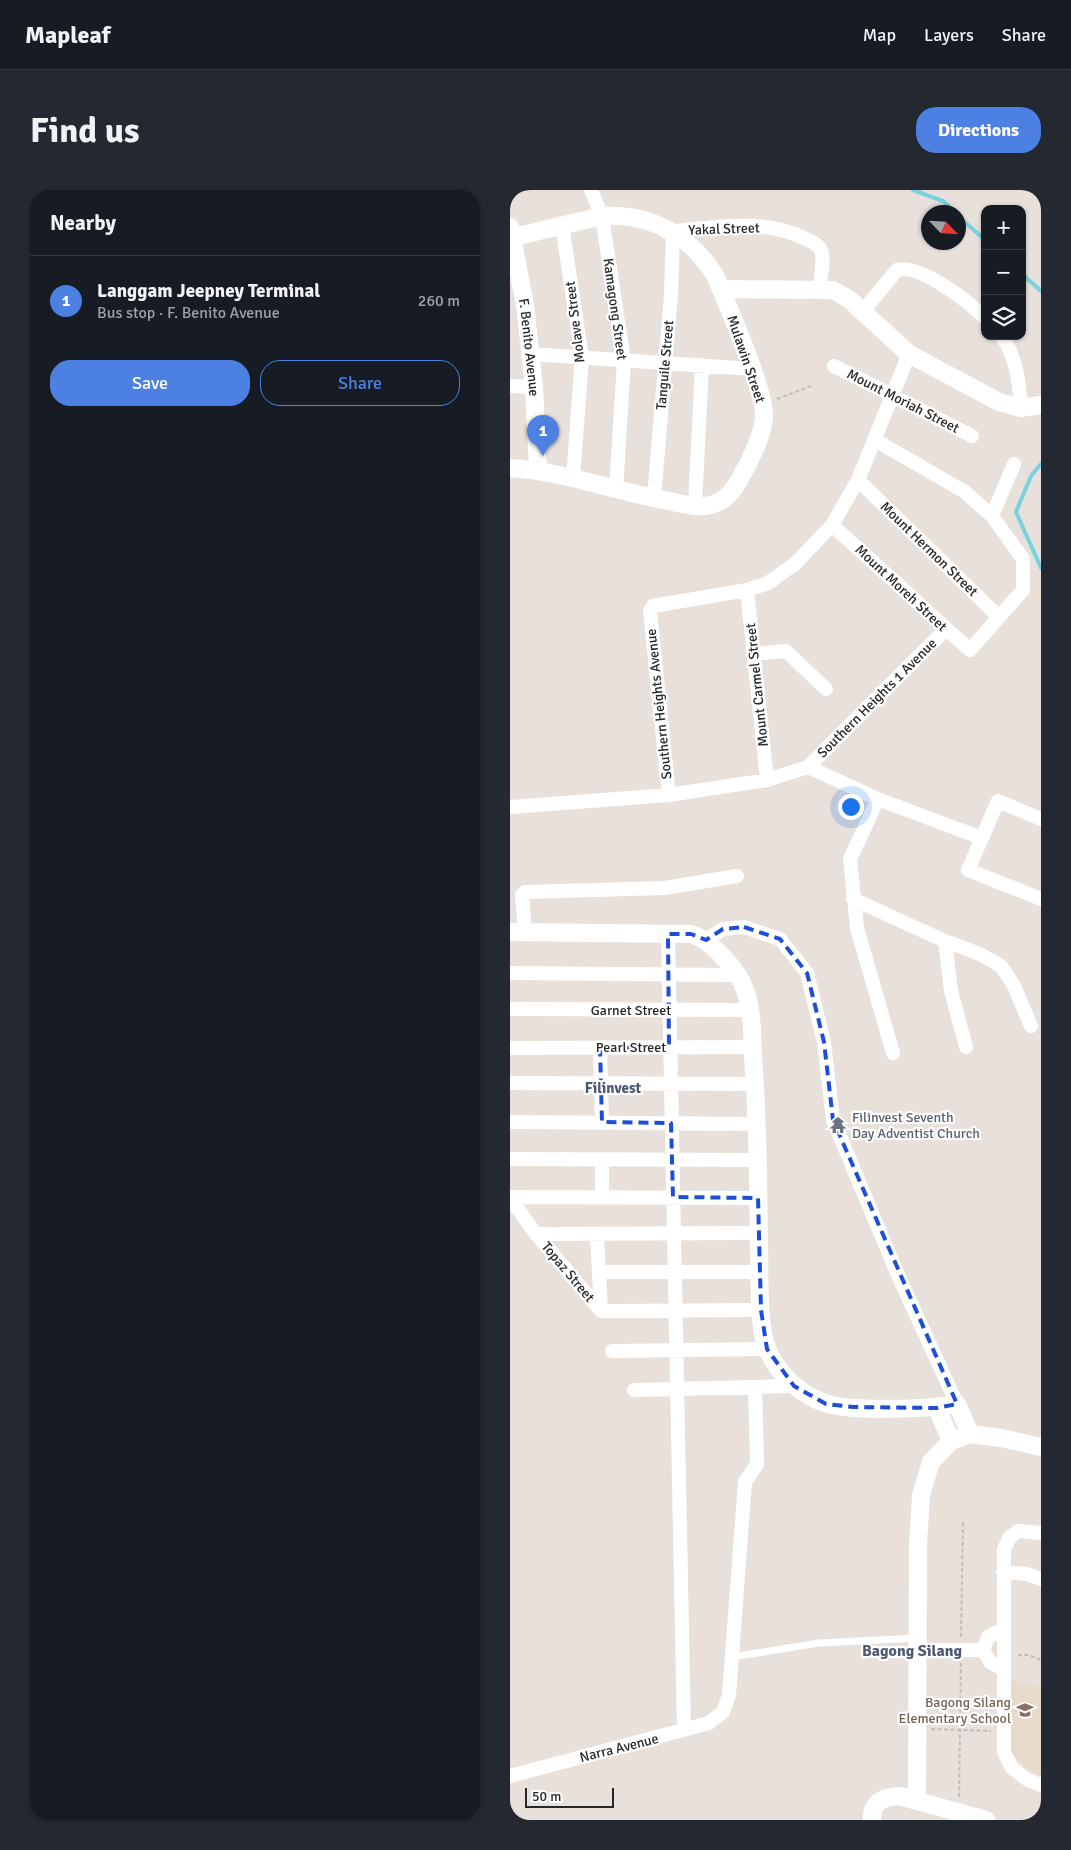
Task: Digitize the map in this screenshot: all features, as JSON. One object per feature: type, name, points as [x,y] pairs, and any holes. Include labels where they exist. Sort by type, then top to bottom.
[{"type":"street","name":"Kamagong Street","points":[[591,190],[602,216],[624,360],[616,490]]},
{"type":"street","name":"Mulawin Street","points":[[510,468],[538,470],[616,490],[695,506],[720,503],[733,490],[746,468],[762,429],[764,417],[762,402],[752,369],[721,289],[707,262],[686,240],[673,231],[636,218],[602,216],[562,225],[512,232]]},
{"type":"street","name":"Molave Street","points":[[562,225],[582,356],[573,479]]},
{"type":"street","name":"Yakal Street","points":[[673,231],[743,225],[775,228],[797,234],[817,245],[821,251],[820,288]]},
{"type":"street","name":"Tanguile Street","points":[[654,498],[673,231]]},
{"type":"street","name":"F. Benito Avenue","points":[[512,232],[525,305],[531,354],[538,470]]},
{"type":"street","points":[[864,311],[897,270],[903,268],[926,274],[981,315]]},
{"type":"street","points":[[721,289],[820,288],[842,293],[864,311],[909,354],[999,402],[1021,408],[1041,405]]},
{"type":"street","points":[[1004,340],[1008,345],[1018,377],[1021,408]]},
{"type":"street","points":[[531,354],[752,369]]},
{"type":"street","name":"Southern Heights Avenue","points":[[510,807],[669,795],[650,610],[653,606],[747,590],[782,575],[832,525],[858,480],[909,354]]},
{"type":"street","points":[[695,506],[702,365]]},
{"type":"street","name":"Mount Moriah Street","points":[[834,366],[972,436]]},
{"type":"street","points":[[510,386],[534,387]]},
{"type":"street","points":[[875,440],[965,492],[992,516],[1023,560],[1023,590],[1000,617]]},
{"type":"street","points":[[992,516],[1014,464]]},
{"type":"street","name":"Mount Hermon Street","points":[[858,480],[1000,617]]},
{"type":"street","name":"Mount Moreh Street","points":[[832,525],[970,650],[1000,617]]},
{"type":"street","name":"Mount Carmel Street","points":[[747,590],[767,780]]},
{"type":"street","name":"Southern Heights 1 Avenue","points":[[808,767],[946,629]]},
{"type":"street","points":[[754,654],[786,651],[826,689]]},
{"type":"street","points":[[669,795],[767,780],[808,767],[878,799],[982,838]]},
{"type":"street","points":[[878,799],[850,860],[857,928],[893,1053]]},
{"type":"street","points":[[1041,819],[998,801],[968,870],[1041,899]]},
{"type":"street","points":[[738,876],[664,888],[525,892],[522,895],[517,932],[691,934],[706,940],[745,988],[751,1010],[755,1084],[761,1310],[767,1350],[776,1365],[794,1386],[826,1404],[852,1407],[937,1408],[957,1404]]},
{"type":"street","points":[[853,899],[980,954],[1001,966],[1014,986],[1031,1026]]},
{"type":"street","points":[[706,940],[723,929],[744,928],[771,936],[780,939],[807,973],[824,1042],[833,1120],[898,1275],[970,1434]]},
{"type":"street","points":[[668,934],[668,1010],[676,1272],[684,1730]]},
{"type":"street","points":[[945,940],[950,991],[966,1047]]},
{"type":"street","points":[[510,973],[736,975]]},
{"type":"street","name":"Garnet Street","points":[[510,1009],[751,1010]]},
{"type":"street","name":"Pearl Street","points":[[510,1048],[753,1047]]},
{"type":"street","points":[[600,1048],[602,1122]]},
{"type":"street","points":[[510,1083],[755,1084]]},
{"type":"street","points":[[510,1122],[756,1124]]},
{"type":"street","points":[[510,1160],[757,1160]]},
{"type":"street","points":[[602,1160],[602,1197]]},
{"type":"street","points":[[510,1197],[758,1198]]},
{"type":"street","name":"Topaz Street","points":[[510,1197],[536,1234],[601,1310],[761,1310]]},
{"type":"street","points":[[536,1234],[759,1233]]},
{"type":"street","points":[[597,1234],[601,1310]]},
{"type":"street","points":[[600,1272],[760,1272]]},
{"type":"street","points":[[612,1351],[767,1350]]},
{"type":"street","points":[[634,1390],[794,1386]]},
{"type":"street","points":[[732,1657],[745,1482],[757,1464],[755,1387]]},
{"type":"street","points":[[937,1408],[951,1441]]},
{"type":"street","points":[[917,1799],[918,1545],[921,1495],[931,1462],[951,1441],[970,1434],[1001,1438],[1041,1447]]},
{"type":"street","points":[[1041,1533],[1018,1531],[1010,1537],[1004,1549],[1003,1630],[1004,1752],[1012,1768],[1028,1780],[1041,1785]]},
{"type":"street","points":[[1004,1572],[1027,1574],[1041,1579]]},
{"type":"street","points":[[983,1650],[988,1637],[1003,1630]]},
{"type":"street","points":[[918,1644],[961,1650],[983,1650]]},
{"type":"street","points":[[983,1650],[990,1662],[1003,1662]]},
{"type":"street","name":"Narra Avenue","points":[[510,1776],[709,1723],[723,1712],[729,1695],[732,1657]]},
{"type":"street","points":[[872,1820],[871,1812],[876,1802],[887,1797],[899,1796],[917,1799],[986,1820]]},
{"type":"lane","points":[[732,1657],[819,1643],[918,1644]]},
{"type":"path","points":[[762,402],[811,386]]},
{"type":"path","points":[[958,1812],[963,1520]]},
{"type":"path","points":[[1003,1662],[1030,1655],[1041,1660]]},
{"type":"path","points":[[918,1729],[1004,1731]]},
{"type":"highlighted area","points":[[744,927],[780,939],[807,973],[824,1042],[833,1120],[957,1404],[937,1408],[853,1407],[826,1404],[794,1386],[767,1349],[761,1310],[758,1198],[673,1197],[671,1123],[602,1122],[600,1048],[669,1047],[668,934],[691,934],[706,940],[723,929]]},
{"type":"shaded area","name":"Bagong Silang Elementary School","points":[[1012,1680],[1041,1688],[1041,1776],[1013,1757],[1008,1732]]},
{"type":"waterway","points":[[913,190],[943,201],[947,205]]},
{"type":"waterway","points":[[966,223],[981,236]]},
{"type":"waterway","points":[[1026,278],[1041,291]]},
{"type":"waterway","points":[[1041,464],[1031,476],[1016,512],[1041,568]]},
{"type":"place","name":"Langgam Jeepney Terminal","points":[[543,456]]},
{"type":"place","name":"Filinvest Seventh Day Adventist Church","points":[[838,1125]]},
{"type":"place","name":"Bagong Silang Elementary School","points":[[1025,1710]]},
{"type":"district","name":"Filinvest","points":[[613,1088]]},
{"type":"district","name":"Bagong Silang","points":[[912,1651]]}]
